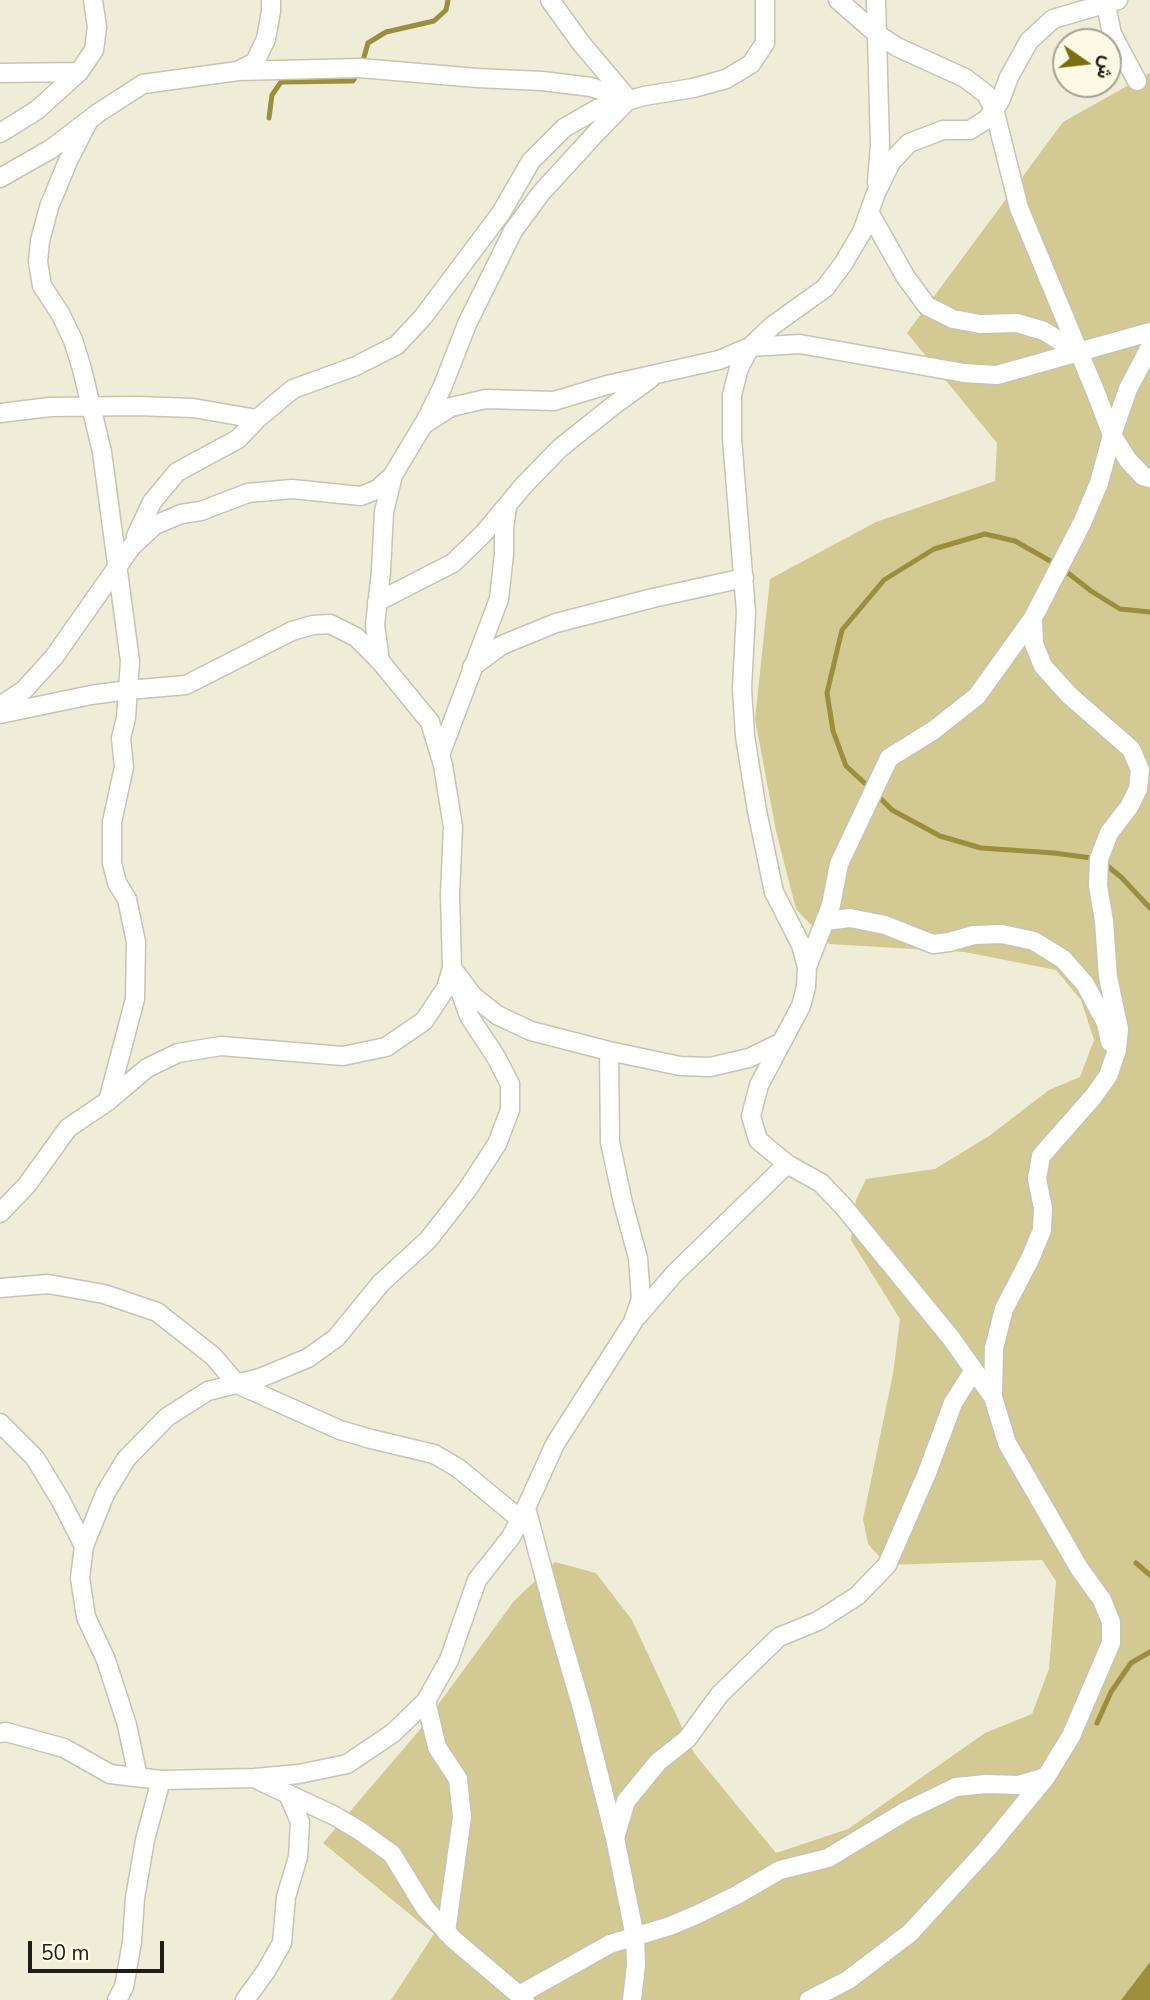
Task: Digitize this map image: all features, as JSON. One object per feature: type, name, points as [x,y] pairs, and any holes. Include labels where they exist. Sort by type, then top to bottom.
[{"type":"street","points":[[0,133],[37,110],[79,72],[93,50],[97,27],[93,0]]},
{"type":"street","points":[[238,71],[255,61],[266,39],[271,0]]},
{"type":"street","points":[[550,0],[628,100]]},
{"type":"street","points":[[132,546],[152,502],[177,472],[238,439],[293,389],[356,366],[397,345],[423,317],[500,214],[531,161],[564,128],[597,109],[726,79],[751,64],[765,43],[765,0]]},
{"type":"street","points":[[838,0],[877,34],[897,47],[965,78],[986,94],[994,109],[1019,208],[1112,436],[1128,460],[1143,476],[1150,478]]},
{"type":"street","points":[[876,0],[880,145],[876,192]]},
{"type":"street","points":[[993,1397],[951,1338],[843,1206],[821,1183],[787,1164],[758,1140],[751,1116],[759,1085],[801,1006],[807,967],[801,945],[774,892],[745,736],[742,688],[746,612],[732,438],[732,395],[739,368],[750,347],[772,326],[825,288],[843,264],[862,232],[876,192],[891,162],[909,143],[943,130],[970,130],[987,119],[1000,101],[1009,77],[1029,41],[1053,19],[1109,1],[1112,34],[1137,81]]},
{"type":"street","points":[[0,178],[51,149],[144,84],[238,71],[360,68],[542,81],[591,87],[628,100]]},
{"type":"street","points":[[0,73],[79,72]]},
{"type":"street","points":[[0,706],[24,691],[54,657],[132,546],[155,525],[248,493],[292,489],[361,496],[378,489],[393,475],[424,425],[467,324],[513,231],[541,193],[628,100]]},
{"type":"street","points":[[89,120],[49,207],[40,241],[38,262],[43,286],[73,340],[102,453],[130,661],[126,718],[121,738],[124,767],[112,822],[112,863],[117,883],[127,900],[136,942],[135,999],[108,1101]]},
{"type":"street","points":[[869,212],[905,276],[927,306],[953,319],[980,324],[1017,323],[1044,331],[1079,353]]},
{"type":"street","points":[[424,425],[451,407],[486,399],[554,401],[607,385],[719,360],[750,347],[800,344],[964,373],[997,375],[1150,332]]},
{"type":"street","points":[[807,967],[831,905],[839,864],[889,758],[934,730],[977,696],[1033,618],[1082,523],[1098,483],[1128,389],[1150,347]]},
{"type":"street","points":[[377,602],[453,563],[560,449],[659,373]]},
{"type":"street","points":[[0,413],[50,407],[137,405],[193,408],[257,419]]},
{"type":"street","points":[[380,661],[374,625],[382,572],[384,512],[393,475]]},
{"type":"street","points":[[440,755],[499,598],[507,505]]},
{"type":"street","points":[[472,667],[502,645],[556,623],[744,578]]},
{"type":"street","points":[[809,2000],[848,1980],[910,1933],[988,1849],[1046,1777],[1071,1736],[1111,1643],[1111,1622],[1102,1600],[1079,1568],[1007,1443],[993,1397],[994,1348],[1004,1309],[1042,1230],[1043,1208],[1037,1179],[1041,1156],[1093,1097],[1108,1076],[1117,1050],[1119,1029],[1108,977],[1104,921],[1098,886],[1099,859],[1109,832],[1129,807],[1138,789],[1140,770],[1131,749],[1069,695],[1042,666],[1034,644],[1033,618]]},
{"type":"street","points":[[0,714],[128,690],[186,685],[281,636],[313,625],[330,624],[356,637],[380,661],[430,722],[443,765],[453,827],[450,895],[452,968],[469,1016],[510,1084],[510,1110],[498,1144],[467,1190],[428,1240],[381,1283],[336,1338],[308,1358],[260,1378],[208,1391],[167,1417],[126,1459],[105,1494],[84,1546],[80,1578],[86,1617],[106,1660],[123,1712],[138,1777]]},
{"type":"street","points":[[825,921],[850,918],[885,925],[933,944],[974,935],[1002,934],[1034,941],[1063,959],[1085,984],[1105,1023],[1114,1059]]},
{"type":"street","points":[[452,968],[472,996],[497,1015],[531,1031],[609,1051],[680,1066],[710,1067],[749,1058],[780,1043]]},
{"type":"street","points":[[0,1213],[27,1185],[68,1128],[108,1101],[147,1068],[178,1053],[221,1046],[343,1056],[386,1047],[424,1021],[446,988],[452,968]]},
{"type":"street","points":[[609,1051],[610,1142],[638,1258],[641,1299],[633,1322]]},
{"type":"street","points":[[0,1733],[6,1732],[64,1748],[110,1774],[161,1780],[299,1774],[347,1764],[393,1733],[426,1701],[449,1660],[477,1580],[511,1537],[555,1444],[633,1322],[674,1274],[787,1164]]},
{"type":"street","points":[[0,1288],[48,1284],[104,1294],[157,1312],[213,1356],[237,1384],[340,1430],[434,1454],[523,1513],[582,1708],[615,1838],[635,1937],[636,1965],[632,2000]]},
{"type":"street","points":[[615,1838],[626,1801],[658,1762],[687,1739],[720,1694],[779,1637],[818,1621],[857,1596],[887,1565],[953,1403],[974,1370]]},
{"type":"street","points":[[0,1423],[35,1458],[61,1500],[84,1546]]},
{"type":"street","points":[[426,1701],[437,1747],[457,1779],[462,1817],[446,1932]]},
{"type":"street","points":[[254,1778],[335,1816],[392,1854],[425,1908],[446,1932],[522,1998],[610,1944],[670,1926],[696,1915],[780,1870],[828,1858],[906,1811],[956,1787],[1019,1785],[1046,1777]]},
{"type":"street","points":[[117,2000],[124,1987],[145,1840],[161,1780]]},
{"type":"street","points":[[245,2000],[282,1943],[286,1897],[298,1857],[300,1822],[288,1794]]},
{"type":"shaded area","points":[[1150,73],[1150,1962],[1121,2000],[391,2000],[434,1934],[323,1843],[418,1732],[514,1601],[555,1562],[596,1573],[632,1620],[694,1753],[776,1853],[848,1829],[985,1733],[1032,1714],[1049,1669],[1056,1581],[1042,1560],[887,1565],[868,1544],[863,1519],[893,1374],[900,1319],[851,1240],[856,1200],[866,1179],[935,1169],[989,1136],[1049,1090],[1080,1077],[1094,1040],[1081,1000],[1056,970],[965,952],[829,944],[796,909],[776,831],[755,719],[770,579],[876,522],[995,481],[997,443],[907,333],[1063,122],[1106,98],[1122,98],[1122,89]]},
{"type":"shaded area","points":[[1150,1962],[1150,2000],[1121,2000],[1140,1975]]},
{"type":"waterway","points":[[362,64],[368,43],[386,32],[434,21],[446,10],[448,0]]},
{"type":"waterway","points":[[269,118],[272,95],[281,82],[353,81],[358,73]]},
{"type":"waterway","points":[[870,788],[846,766],[833,731],[827,693],[842,630],[884,580],[934,549],[985,534],[1015,541],[1059,566],[1120,609],[1150,612]]},
{"type":"waterway","points":[[877,795],[892,810],[940,836],[981,848],[1099,859],[1121,877],[1150,908]]},
{"type":"waterway","points":[[1136,1563],[1150,1575]]},
{"type":"waterway","points":[[1097,1723],[1111,1692],[1131,1663],[1150,1652]]}]
